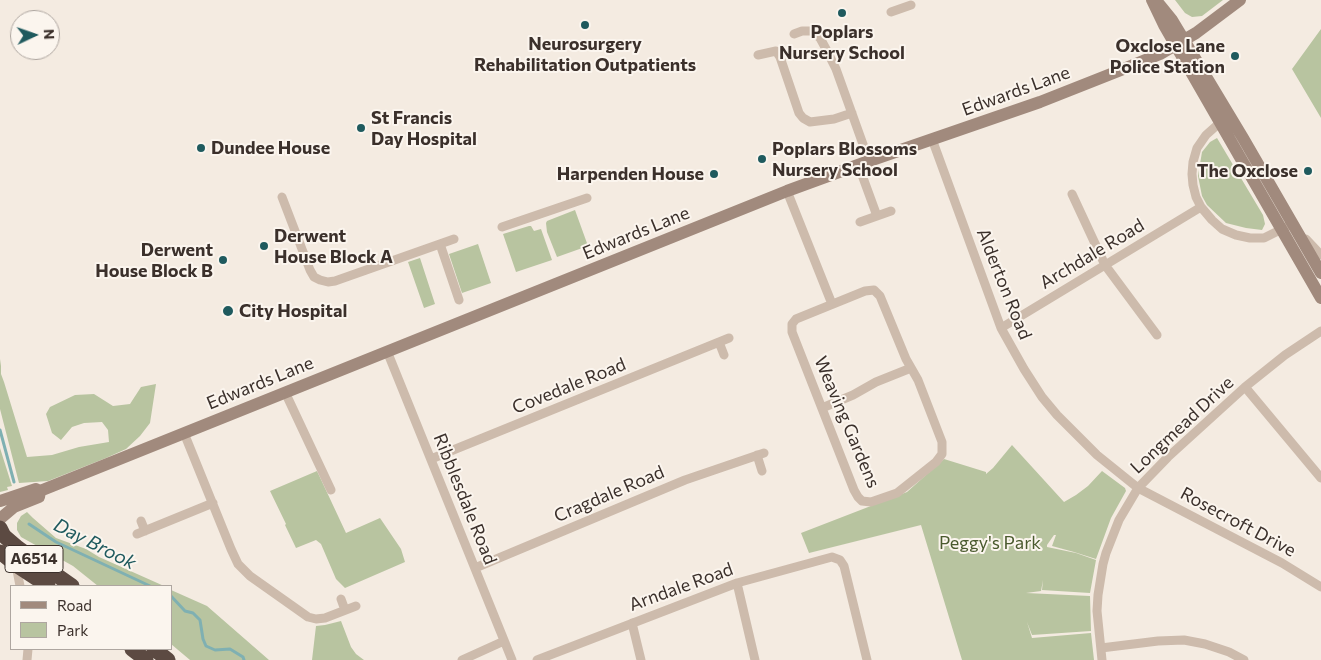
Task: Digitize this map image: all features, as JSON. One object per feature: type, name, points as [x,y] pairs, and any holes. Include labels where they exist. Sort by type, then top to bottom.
[{"type":"highway","name":"A6514","points":[[0,522],[4,536],[71,585]]},
{"type":"highway","name":"A6514","points":[[0,552],[46,585]]},
{"type":"highway","points":[[133,650],[146,660]]},
{"type":"highway","points":[[155,650],[168,660]]},
{"type":"street","points":[[1154,0],[1172,20],[1180,42],[1287,226],[1321,298]]},
{"type":"street","name":"Edwards Lane","points":[[0,501],[36,489],[40,491],[787,191],[864,162],[1040,102],[1138,63],[1160,54],[1198,32],[1240,0]]},
{"type":"street","points":[[891,12],[899,4],[910,5]]},
{"type":"street","points":[[794,34],[814,27],[836,69],[852,113],[877,216]]},
{"type":"street","points":[[758,55],[776,51],[780,57],[799,113],[803,118],[810,122],[834,119],[852,113]]},
{"type":"street","points":[[1225,119],[1206,135],[1197,148],[1192,174],[1196,197],[1201,207],[1222,229],[1236,235],[1264,238],[1287,226]]},
{"type":"street","name":"Alderton Road","points":[[932,139],[1001,328],[1028,376],[1057,415],[1097,455],[1138,488]]},
{"type":"street","points":[[787,191],[832,304]]},
{"type":"street","points":[[1072,194],[1105,265],[1158,335]]},
{"type":"street","points":[[282,197],[310,270],[314,277],[320,280],[328,282],[335,280],[454,240]]},
{"type":"street","points":[[502,227],[587,198]]},
{"type":"street","name":"Archdale Road","points":[[1001,328],[1201,207]]},
{"type":"street","points":[[860,222],[891,211]]},
{"type":"street","points":[[535,216],[539,226]]},
{"type":"street","points":[[1287,226],[1321,255]]},
{"type":"street","points":[[1287,226],[1321,273]]},
{"type":"street","points":[[440,244],[459,300]]},
{"type":"street","name":"Weaving Gardens","points":[[874,290],[880,296],[911,368],[918,380],[940,436],[942,454],[936,462],[897,493],[871,502],[862,501],[858,497],[822,408],[792,332],[792,324],[796,319],[832,304],[866,291],[874,290]]},
{"type":"street","name":"Longmead Drive","points":[[1102,660],[1097,611],[1103,564],[1119,520],[1138,488],[1168,457],[1246,387],[1285,355],[1321,332]]},
{"type":"street","name":"Covedale Road","points":[[431,459],[729,338]]},
{"type":"street","points":[[719,342],[724,355]]},
{"type":"street","name":"Ribblesdale Road","points":[[387,351],[512,660]]},
{"type":"street","points":[[822,408],[853,395],[876,382],[911,368]]},
{"type":"street","points":[[1246,387],[1321,478]]},
{"type":"street","points":[[285,392],[331,490]]},
{"type":"street","points":[[184,433],[238,564],[250,576],[308,617],[316,619],[325,618],[356,606]]},
{"type":"street","name":"Cragdale Road","points":[[475,568],[685,480],[760,454],[762,471]]},
{"type":"street","name":"Rosecroft Drive","points":[[1138,488],[1282,563],[1321,587]]},
{"type":"street","name":"Edwards Lane","points":[[0,522],[14,507],[39,497],[40,491]]},
{"type":"street","points":[[141,520],[141,533],[213,503]]},
{"type":"street","name":"Arndale Road","points":[[537,660],[737,583],[832,557],[840,560],[844,566],[867,660]]},
{"type":"street","points":[[16,565],[20,585]]},
{"type":"street","points":[[737,583],[755,660]]},
{"type":"street","points":[[340,599],[345,610]]},
{"type":"street","points":[[632,623],[641,660]]},
{"type":"street","points":[[1101,648],[1184,640],[1205,644],[1244,660]]},
{"type":"street","points":[[462,660],[504,641]]},
{"type":"green space","points":[[1175,0],[1223,0],[1202,16],[1192,17],[1185,13]]},
{"type":"green space","points":[[1321,29],[1321,118],[1292,69]]},
{"type":"green space","points":[[1217,138],[1263,215],[1265,224],[1262,230],[1226,223],[1207,205],[1202,196],[1198,176],[1202,152],[1210,142]]},
{"type":"green space","points":[[575,210],[588,246],[557,257],[547,232],[546,223]]},
{"type":"green space","points":[[529,226],[534,231],[541,229],[552,260],[516,272],[503,234]]},
{"type":"green space","points":[[478,244],[491,283],[462,293],[449,254]]},
{"type":"green space","points":[[420,258],[435,304],[424,308],[408,262]]},
{"type":"green space","points":[[0,359],[1,374],[27,457],[52,455],[79,447],[109,442],[108,430],[102,422],[84,423],[72,427],[61,440],[52,433],[46,414],[50,407],[75,395],[94,394],[113,406],[130,404],[141,387],[156,384],[150,423],[126,449],[48,481],[19,483],[0,409]]},
{"type":"green space","name":"Peggy's Park","points":[[1012,445],[1064,502],[1088,486],[1102,471],[1125,488],[1126,491],[1111,518],[1096,559],[1074,552],[1052,546],[1056,535],[1047,545],[1047,547],[1076,553],[1096,560],[1090,593],[1042,590],[1043,580],[1041,591],[1026,593],[1090,596],[1091,631],[1032,635],[1027,622],[1032,638],[1091,633],[1094,660],[962,660],[921,525],[809,553],[801,533],[907,492],[944,459],[986,472],[986,474]]},
{"type":"green space","points":[[0,448],[12,486],[7,487],[8,490],[0,492]]},
{"type":"green space","points":[[317,471],[346,533],[380,518],[401,549],[405,562],[345,588],[336,579],[321,544],[316,540],[296,548],[270,491]]},
{"type":"green space","points":[[27,512],[56,538],[86,549],[99,557],[162,585],[97,585],[73,566],[21,537],[17,530],[17,523],[21,516]]},
{"type":"green space","points":[[172,590],[207,606],[269,660],[190,660],[172,645]]},
{"type":"green space","points":[[341,621],[351,647],[364,660],[312,660],[316,626]]},
{"type":"waterway","name":"Day Brook","points":[[0,430],[14,482]]},
{"type":"waterway","name":"Day Brook","points":[[29,524],[56,542],[148,585]]},
{"type":"waterway","name":"Day Brook","points":[[172,597],[185,611],[193,613],[200,620],[206,646],[215,650],[230,649],[243,657],[244,660]]},
{"type":"place","name":"Poplars Nursery School","points":[[842,13]]},
{"type":"place","name":"Neurosurgery Rehabilitation Outpatients","points":[[585,25]]},
{"type":"place","name":"Oxclose Lane Police Station","points":[[1235,56]]},
{"type":"place","name":"St Francis Day Hospital","points":[[361,128]]},
{"type":"place","name":"Dundee House","points":[[201,148]]},
{"type":"place","name":"Poplars Blossoms Nursery School","points":[[762,159]]},
{"type":"place","name":"The Oxclose","points":[[1308,171]]},
{"type":"place","name":"Harpenden House","points":[[714,174]]},
{"type":"place","name":"Derwent House Block A","points":[[264,246]]},
{"type":"place","name":"Derwent House Block B","points":[[223,260]]},
{"type":"place","name":"City Hospital","points":[[228,311]]}]
